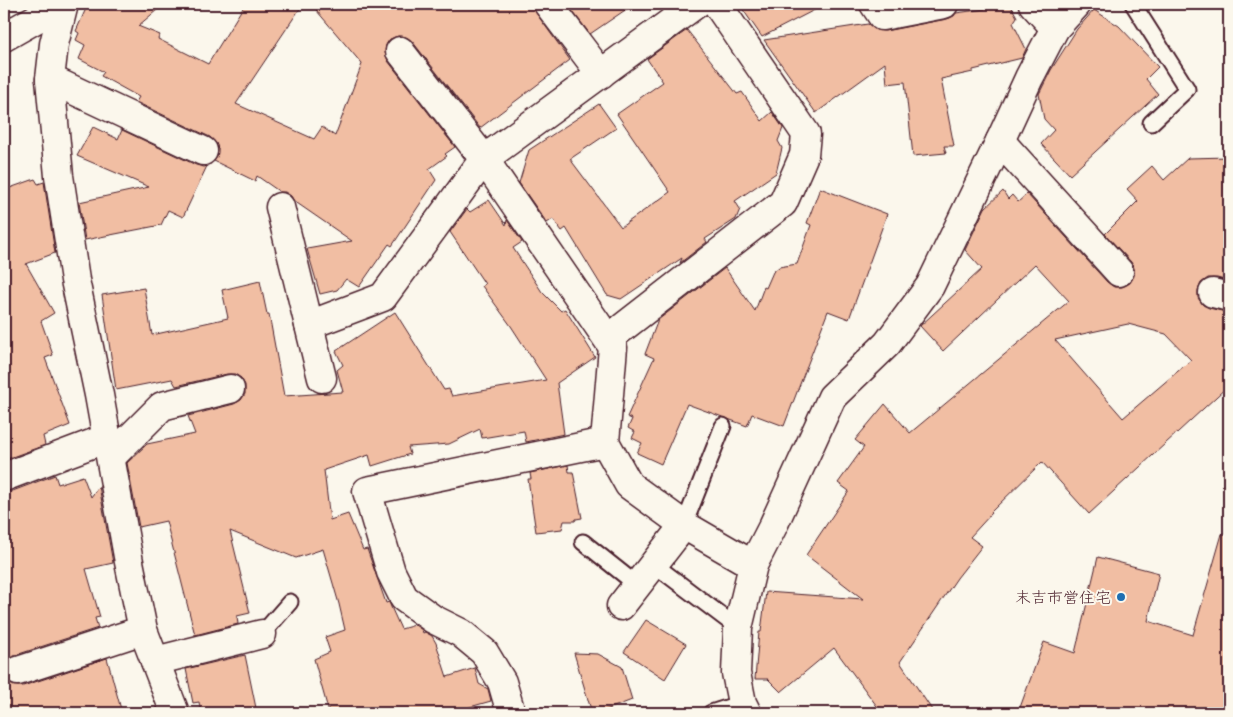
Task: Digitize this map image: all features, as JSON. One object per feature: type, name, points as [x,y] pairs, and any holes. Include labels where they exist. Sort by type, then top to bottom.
[{"type":"street","points":[[4,37],[63,4]]},
{"type":"street","points":[[63,4],[54,44],[50,79],[58,176],[75,280],[99,395],[143,630],[175,713]]},
{"type":"street","points":[[548,4],[600,74]]},
{"type":"street","points":[[309,325],[382,297],[484,159],[696,4]]},
{"type":"street","points":[[608,339],[783,203],[804,155],[806,134],[717,4]]},
{"type":"street","points":[[874,4],[882,16],[944,4]]},
{"type":"street","points":[[1034,4],[1055,28]]},
{"type":"street","points":[[744,708],[736,673],[738,628],[753,565],[773,526],[832,397],[886,344],[930,286],[1029,78],[1055,28],[1076,4]]},
{"type":"street","points":[[400,51],[484,159],[613,346],[605,442],[629,485],[684,525],[753,565]]},
{"type":"street","points":[[50,79],[203,151]]},
{"type":"street","points":[[1000,141],[1119,272]]},
{"type":"street","points":[[280,207],[322,378]]},
{"type":"street","points":[[4,476],[109,448],[162,406],[230,389]]},
{"type":"street","points":[[511,713],[502,682],[484,652],[461,633],[433,619],[404,598],[391,572],[367,491],[605,442]]},
{"type":"street","points":[[629,596],[684,525]]},
{"type":"street","points":[[18,671],[143,630]]},
{"type":"street","points":[[155,661],[262,634]]},
{"type":"lane","points":[[1133,4],[1187,89],[1151,123]]},
{"type":"lane","points":[[684,525],[722,426]]},
{"type":"lane","points":[[582,542],[629,596]]},
{"type":"lane","points":[[664,572],[738,628]]},
{"type":"lane","points":[[262,634],[290,602]]},
{"type":"lane","points":[[711,713],[744,708]]},
{"type":"building","points":[[88,4],[164,4],[138,26],[160,35],[158,39],[208,64],[245,4],[303,4],[236,104],[314,139],[322,127],[335,136],[362,64],[311,4],[533,4],[536,13],[570,60],[480,128],[412,41],[406,37],[398,36],[390,39],[386,45],[385,53],[388,61],[455,147],[445,154],[447,156],[429,169],[436,180],[392,246],[389,244],[359,287],[346,279],[337,290],[320,294],[307,249],[352,241],[294,201],[285,192],[280,192],[257,176],[255,181],[214,161],[217,157],[218,149],[216,143],[210,137],[136,102],[139,97],[101,76],[104,72],[79,59],[85,45],[76,40],[79,33],[76,31]]},
{"type":"building","points":[[567,4],[634,4],[590,34]]},
{"type":"building","points":[[739,4],[826,4],[762,37]]},
{"type":"building","points":[[989,4],[1010,4],[1017,17],[1013,23],[1026,49],[1022,58],[941,79],[954,146],[944,146],[946,153],[913,156],[905,82],[887,84],[885,63],[816,113],[764,40],[868,24],[876,30],[885,31],[947,19],[956,13],[985,9]]},
{"type":"building","points":[[1094,10],[1119,26],[1158,67],[1146,79],[1158,94],[1070,175],[1041,144],[1054,130],[1044,119],[1039,94],[1051,70],[1077,29]]},
{"type":"building","points":[[687,30],[737,94],[742,92],[762,121],[772,112],[783,128],[778,141],[782,148],[776,173],[735,201],[740,209],[736,219],[705,239],[707,242],[680,263],[682,258],[621,299],[607,295],[566,228],[562,231],[553,219],[547,223],[519,183],[529,150],[599,104],[616,128],[570,159],[621,227],[670,192],[617,114],[663,82],[647,59]]},
{"type":"building","points":[[93,127],[118,139],[122,130],[196,165],[207,166],[183,217],[168,210],[161,225],[85,240],[79,202],[149,187],[77,156]]},
{"type":"building","points":[[1229,157],[1228,281],[1208,278],[1201,283],[1198,290],[1198,298],[1203,305],[1209,308],[1226,312],[1226,320],[1229,317],[1229,385],[1089,514],[1042,462],[991,512],[970,537],[982,546],[957,578],[900,662],[934,713],[882,713],[834,648],[781,692],[768,679],[755,679],[759,632],[761,632],[766,592],[863,599],[806,555],[849,491],[838,483],[864,447],[855,440],[885,404],[910,433],[1069,301],[1035,264],[943,351],[920,326],[982,269],[965,250],[985,208],[1003,191],[1008,199],[1012,195],[1018,202],[1027,194],[1107,282],[1114,287],[1122,287],[1130,283],[1134,276],[1134,268],[1131,262],[1105,234],[1138,201],[1127,189],[1152,166],[1164,180],[1188,158]],"holes":[[[1128,324],[1166,334],[1191,360],[1123,418],[1055,340]]]},
{"type":"building","points":[[35,179],[38,184],[44,182],[55,253],[26,264],[54,313],[41,321],[53,355],[45,358],[70,425],[43,436],[45,445],[4,460],[4,190]]},
{"type":"building","points":[[820,188],[887,214],[849,319],[828,311],[784,426],[752,414],[747,426],[687,404],[661,464],[637,453],[642,443],[632,438],[635,432],[628,428],[632,419],[627,417],[654,358],[645,354],[658,320],[725,268],[755,311],[764,287],[766,288],[773,272],[779,267],[797,264],[811,225],[807,223]]},
{"type":"building","points":[[489,200],[506,225],[507,220],[522,242],[513,248],[542,292],[561,311],[565,309],[595,357],[557,383],[564,434],[526,442],[524,431],[482,438],[480,429],[449,444],[408,447],[410,454],[372,466],[369,455],[324,470],[330,520],[348,514],[363,550],[367,549],[386,603],[389,602],[401,629],[415,625],[423,633],[425,632],[432,636],[447,677],[475,668],[479,684],[488,689],[491,701],[449,713],[329,713],[314,659],[330,652],[325,637],[345,630],[323,549],[296,558],[230,531],[250,613],[237,616],[238,624],[195,635],[166,521],[139,527],[127,463],[147,444],[195,434],[188,416],[234,404],[241,400],[245,394],[245,385],[241,378],[235,374],[227,374],[176,386],[172,379],[116,390],[102,295],[144,288],[152,335],[228,318],[222,290],[260,281],[267,314],[269,314],[284,396],[343,392],[337,370],[343,365],[336,351],[395,312],[444,390],[449,389],[452,396],[546,380],[482,286],[485,284],[450,232],[467,209],[470,212]]},
{"type":"building","points":[[568,465],[569,472],[573,472],[582,518],[575,521],[564,521],[562,529],[536,532],[528,479],[531,479],[530,473]]},
{"type":"building","points":[[55,475],[58,484],[83,476],[91,497],[99,486],[113,563],[86,569],[100,617],[95,618],[98,628],[13,656],[7,660],[4,666],[4,492],[10,492]]},
{"type":"building","points":[[1222,534],[1229,535],[1229,713],[1018,713],[1044,642],[1075,653],[1098,557],[1159,573],[1148,621],[1193,635]]},
{"type":"building","points":[[646,620],[686,644],[665,679],[624,652]]},
{"type":"building","points":[[574,653],[598,654],[622,667],[632,700],[598,713],[592,713]]},
{"type":"building","points":[[245,655],[257,713],[201,713],[199,702],[193,703],[186,669]]},
{"type":"building","points":[[107,658],[122,713],[4,713],[4,677],[8,683],[14,686],[23,686]]},
{"type":"place","name":"末吉市営住宅","points":[[1121,597]]}]
